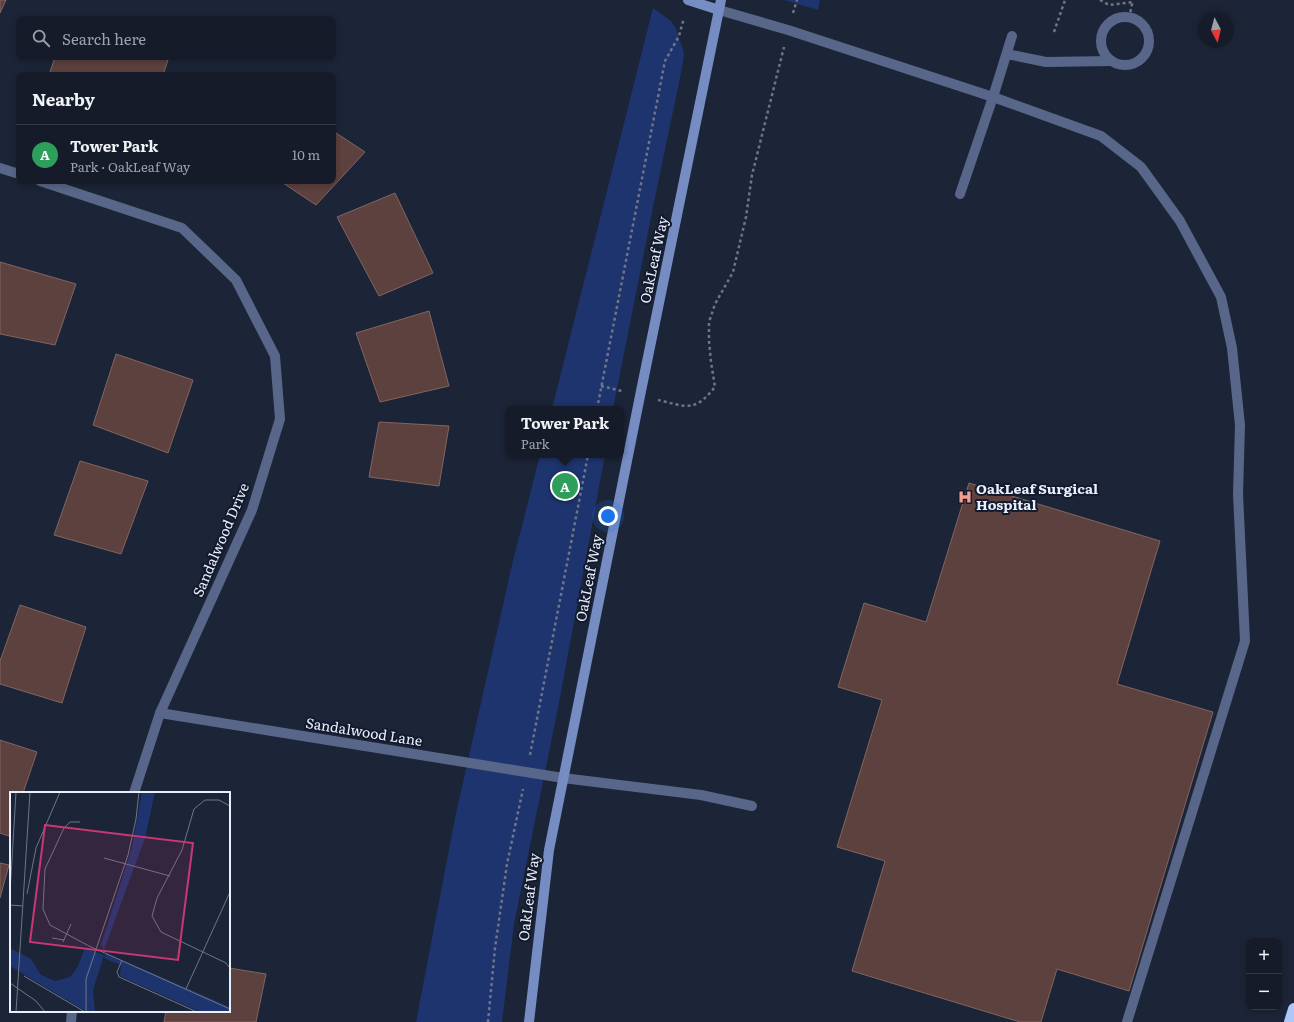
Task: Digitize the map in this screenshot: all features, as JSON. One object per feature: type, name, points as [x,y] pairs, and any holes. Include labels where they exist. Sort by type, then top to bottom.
[{"type":"highway","points":[[1290,1022],[1294,1010]]},
{"type":"street","points":[[689,0],[720,5],[788,30],[993,97],[1101,136],[1141,167],[1180,221],[1221,297],[1232,348],[1240,425],[1238,494],[1245,641],[1127,1022]]},
{"type":"street","name":"OakLeaf Way","points":[[529,1022],[548,850],[720,5]]},
{"type":"street","points":[[1119,18],[1130,18],[1141,23],[1146,29],[1149,37],[1149,45],[1147,53],[1135,64],[1119,65],[1106,55],[1102,48],[1101,40],[1106,26],[1112,21],[1119,18]]},
{"type":"street","points":[[960,194],[1012,36]]},
{"type":"street","points":[[1007,54],[1046,62],[1112,61]]},
{"type":"street","points":[[0,168],[16,173]]},
{"type":"street","name":"Sandalwood Drive","points":[[49,184],[182,228],[236,280],[275,356],[280,419],[252,510],[160,713],[134,792]]},
{"type":"street","name":"Sandalwood Lane","points":[[160,713],[563,778],[701,795],[752,806]]},
{"type":"street","points":[[71,1022],[72,1012]]},
{"type":"path","points":[[598,406],[665,61],[679,36],[689,0]]},
{"type":"path","points":[[665,402],[693,406],[706,398],[715,387],[709,341],[709,322],[715,304],[733,272],[746,217],[752,175],[788,30],[797,0]]},
{"type":"path","points":[[1054,32],[1065,0]]},
{"type":"path","points":[[1100,0],[1109,5],[1133,2],[1130,18]]},
{"type":"path","points":[[488,1022],[495,948],[507,864],[587,458]]},
{"type":"shaded area","points":[[784,0],[820,0],[818,10]]},
{"type":"shaded area","points":[[653,8],[671,21],[676,29],[684,53],[614,406],[553,406]]},
{"type":"shaded area","points":[[539,458],[604,458],[558,708],[514,924],[502,1022],[416,1022],[455,818],[512,565]]},
{"type":"building","points":[[0,0],[6,0],[0,13]]},
{"type":"building","points":[[54,60],[168,60],[164,72],[50,72]]},
{"type":"building","points":[[336,133],[365,152],[336,183]]},
{"type":"building","points":[[284,184],[335,184],[316,205]]},
{"type":"building","points":[[395,193],[433,273],[379,296],[337,217]]},
{"type":"building","points":[[0,262],[76,284],[55,345],[0,334]]},
{"type":"building","points":[[429,311],[449,386],[380,402],[356,333]]},
{"type":"building","points":[[116,354],[193,380],[168,453],[93,425]]},
{"type":"building","points":[[379,422],[449,426],[439,486],[369,477]]},
{"type":"building","points":[[80,461],[148,481],[121,554],[54,535]]},
{"type":"building","points":[[969,483],[1160,541],[1117,684],[1213,712],[1129,991],[1057,969],[1041,1022],[1020,1022],[852,971],[885,861],[837,847],[882,700],[838,687],[864,603],[926,622]]},
{"type":"building","points":[[20,605],[86,627],[62,703],[0,684],[0,661]]},
{"type":"building","points":[[0,740],[37,752],[23,792],[10,792],[9,836],[0,833]]},
{"type":"building","points":[[0,863],[9,865],[0,898]]},
{"type":"building","points":[[230,968],[266,974],[256,1022],[164,1022],[166,1012],[230,1012]]},
{"type":"place","name":"Tower Park","points":[[565,486]]},
{"type":"place","name":"OakLeaf Surgical Hospital","points":[[965,497]]}]
